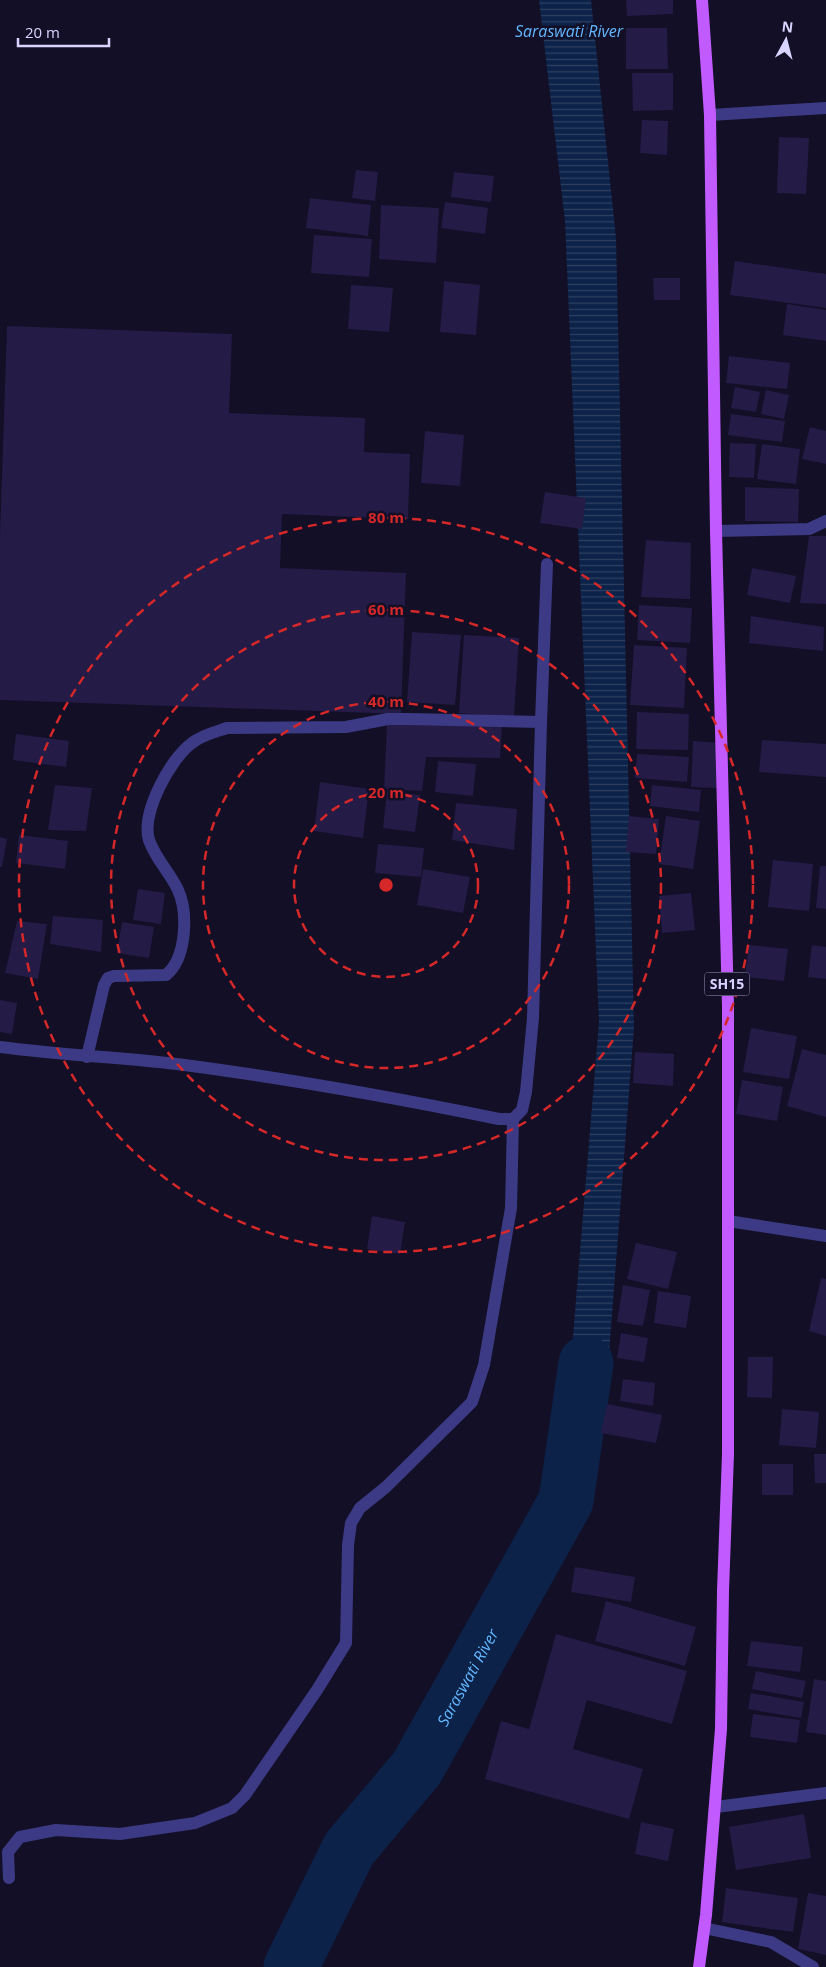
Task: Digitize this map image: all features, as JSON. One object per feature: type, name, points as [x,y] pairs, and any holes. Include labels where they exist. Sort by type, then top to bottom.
[{"type":"main road","name":"SH15","points":[[699,1967],[716,1807],[721,1729],[728,1454],[728,1007],[716,531],[710,114],[702,0]]},
{"type":"street","points":[[710,114],[826,108]]},
{"type":"street","points":[[716,531],[809,529],[826,521]]},
{"type":"street","points":[[9,1878],[8,1852],[20,1837],[56,1830],[120,1834],[195,1823],[232,1808],[244,1795],[317,1690],[346,1643],[348,1545],[352,1523],[360,1508],[386,1487],[472,1402],[484,1364],[511,1208],[513,1119],[522,1110],[526,1092],[533,1018],[540,722],[547,564]]},
{"type":"street","points":[[87,1056],[104,984],[108,978],[114,976],[166,975],[177,962],[182,945],[183,904],[177,888],[149,840],[148,824],[152,805],[171,766],[192,743],[211,733],[227,728],[346,727],[388,719],[540,722]]},
{"type":"street","points":[[0,1047],[176,1064],[376,1094],[499,1119],[513,1119]]},
{"type":"street","points":[[728,1221],[826,1236]]},
{"type":"street","points":[[716,1807],[826,1793]]},
{"type":"street","points":[[704,1928],[771,1942],[813,1967]]},
{"type":"water","name":"Saraswati River","points":[[539,0],[591,0],[616,238],[634,1027],[608,1367],[571,1360],[599,1022],[565,221]]},
{"type":"building","points":[[626,0],[673,0],[673,14],[627,16]]},
{"type":"building","points":[[626,28],[667,28],[668,69],[626,69]]},
{"type":"building","points":[[632,73],[673,73],[673,110],[633,111]]},
{"type":"building","points":[[642,120],[668,121],[667,155],[640,153]]},
{"type":"building","points":[[779,137],[809,138],[806,194],[777,193]]},
{"type":"building","points":[[356,170],[378,172],[375,201],[352,198]]},
{"type":"building","points":[[454,172],[494,176],[491,202],[451,197]]},
{"type":"building","points":[[310,198],[371,205],[368,236],[306,228]]},
{"type":"building","points":[[445,202],[488,208],[485,234],[441,228]]},
{"type":"building","points":[[381,205],[439,208],[436,263],[379,259]]},
{"type":"building","points":[[314,235],[372,239],[369,277],[311,273]]},
{"type":"building","points":[[735,261],[826,274],[826,308],[730,295]]},
{"type":"building","points":[[653,278],[680,278],[680,300],[654,300]]},
{"type":"building","points":[[444,281],[480,285],[476,335],[440,332]]},
{"type":"building","points":[[351,285],[393,288],[389,332],[348,329]]},
{"type":"building","points":[[787,304],[826,310],[826,341],[783,335]]},
{"type":"building","points":[[7,326],[232,334],[229,413],[365,418],[364,452],[410,454],[408,519],[282,514],[280,568],[406,573],[401,714],[0,700],[0,536]]},
{"type":"building","points":[[729,356],[790,363],[787,389],[726,383]]},
{"type":"building","points":[[735,387],[760,392],[756,412],[731,408]]},
{"type":"building","points":[[766,390],[789,395],[784,419],[761,414]]},
{"type":"building","points":[[731,414],[785,421],[782,442],[728,435]]},
{"type":"building","points":[[810,427],[826,431],[826,464],[802,459]]},
{"type":"building","points":[[425,431],[464,435],[460,486],[421,483]]},
{"type":"building","points":[[730,443],[756,444],[754,478],[729,477]]},
{"type":"building","points":[[762,444],[800,449],[796,484],[757,479]]},
{"type":"building","points":[[745,487],[799,489],[798,522],[745,521]]},
{"type":"building","points":[[545,492],[586,498],[582,529],[540,523]]},
{"type":"building","points":[[809,536],[826,536],[826,604],[800,603]]},
{"type":"building","points":[[646,540],[691,543],[690,599],[641,597]]},
{"type":"building","points":[[752,568],[796,576],[790,603],[747,595]]},
{"type":"building","points":[[639,605],[692,608],[690,643],[637,640]]},
{"type":"building","points":[[751,616],[824,627],[823,651],[749,643]]},
{"type":"building","points":[[412,632],[461,635],[455,705],[407,702]]},
{"type":"building","points":[[464,635],[519,638],[514,717],[459,713]]},
{"type":"building","points":[[634,645],[687,648],[684,708],[630,705]]},
{"type":"building","points":[[637,712],[689,714],[688,750],[636,749]]},
{"type":"building","points":[[387,724],[502,726],[500,758],[426,757],[422,791],[384,789]]},
{"type":"building","points":[[16,734],[69,741],[66,767],[13,760]]},
{"type":"building","points":[[762,740],[826,744],[826,777],[759,772]]},
{"type":"building","points":[[693,741],[720,743],[718,788],[691,787]]},
{"type":"building","points":[[637,754],[689,757],[687,782],[635,778]]},
{"type":"building","points":[[438,761],[476,764],[473,796],[435,792]]},
{"type":"building","points":[[320,782],[369,789],[363,838],[314,831]]},
{"type":"building","points":[[55,785],[92,788],[86,831],[48,830]]},
{"type":"building","points":[[652,785],[701,790],[699,812],[650,806]]},
{"type":"building","points":[[387,791],[420,795],[415,832],[383,828]]},
{"type":"building","points":[[456,803],[517,809],[514,850],[452,840]]},
{"type":"building","points":[[629,816],[659,819],[656,854],[626,852]]},
{"type":"building","points":[[666,816],[700,821],[693,869],[659,864]]},
{"type":"building","points":[[19,835],[68,841],[65,869],[16,863]]},
{"type":"building","points":[[0,837],[7,839],[2,867],[0,867]]},
{"type":"building","points":[[378,844],[424,848],[421,877],[375,873]]},
{"type":"building","points":[[773,860],[813,864],[809,911],[768,907]]},
{"type":"building","points":[[820,866],[826,866],[826,909],[816,908]]},
{"type":"building","points":[[423,869],[470,877],[463,913],[417,905]]},
{"type":"building","points":[[138,889],[165,893],[161,924],[133,920]]},
{"type":"building","points":[[691,893],[695,930],[662,933],[659,896]]},
{"type":"building","points":[[53,916],[103,920],[101,952],[50,944]]},
{"type":"building","points":[[17,921],[47,924],[38,979],[5,973]]},
{"type":"building","points":[[122,922],[154,927],[149,958],[117,953]]},
{"type":"building","points":[[749,945],[788,949],[784,981],[745,977]]},
{"type":"building","points":[[812,945],[826,947],[826,979],[808,977]]},
{"type":"building","points":[[0,1000],[17,1003],[12,1034],[0,1032]]},
{"type":"building","points":[[751,1028],[797,1036],[789,1079],[743,1072]]},
{"type":"building","points":[[802,1049],[826,1055],[826,1117],[787,1106]]},
{"type":"building","points":[[635,1052],[674,1054],[673,1086],[633,1083]]},
{"type":"building","points":[[742,1080],[783,1087],[777,1121],[736,1114]]},
{"type":"building","points":[[372,1216],[405,1222],[400,1254],[367,1249]]},
{"type":"building","points":[[636,1243],[677,1252],[668,1289],[627,1279]]},
{"type":"building","points":[[821,1278],[826,1279],[826,1336],[809,1331]]},
{"type":"building","points":[[623,1285],[650,1290],[643,1326],[617,1322]]},
{"type":"building","points":[[658,1291],[691,1296],[686,1328],[654,1323]]},
{"type":"building","points":[[621,1333],[648,1338],[644,1362],[617,1358]]},
{"type":"building","points":[[748,1357],[773,1357],[772,1398],[747,1397]]},
{"type":"building","points":[[623,1379],[655,1383],[653,1406],[620,1401]]},
{"type":"building","points":[[607,1404],[662,1415],[656,1443],[601,1433]]},
{"type":"building","points":[[782,1409],[819,1412],[816,1448],[779,1445]]},
{"type":"building","points":[[814,1454],[826,1454],[826,1483],[815,1483]]},
{"type":"building","points":[[762,1464],[793,1464],[793,1495],[762,1495]]},
{"type":"building","points":[[575,1567],[635,1577],[631,1602],[571,1592]]},
{"type":"building","points":[[606,1601],[696,1627],[685,1666],[595,1641]]},
{"type":"building","points":[[556,1634],[687,1671],[672,1724],[587,1700],[573,1749],[643,1769],[629,1819],[485,1779],[501,1721],[529,1729]]},
{"type":"building","points":[[751,1641],[803,1647],[800,1672],[747,1666]]},
{"type":"building","points":[[756,1671],[806,1681],[802,1698],[752,1689]]},
{"type":"building","points":[[814,1679],[826,1681],[826,1735],[806,1732]]},
{"type":"building","points":[[751,1693],[804,1702],[801,1718],[748,1709]]},
{"type":"building","points":[[753,1714],[800,1720],[797,1743],[750,1737]]},
{"type":"building","points":[[804,1814],[811,1858],[736,1870],[729,1827]]},
{"type":"building","points":[[641,1822],[674,1829],[668,1861],[635,1854]]},
{"type":"building","points":[[726,1888],[798,1898],[793,1932],[722,1922]]},
{"type":"building","points":[[808,1893],[826,1896],[826,1955],[798,1949]]},
{"type":"waterway","name":"Saraswati River","points":[[291,1967],[349,1849],[417,1768],[566,1501],[586,1363]]}]
